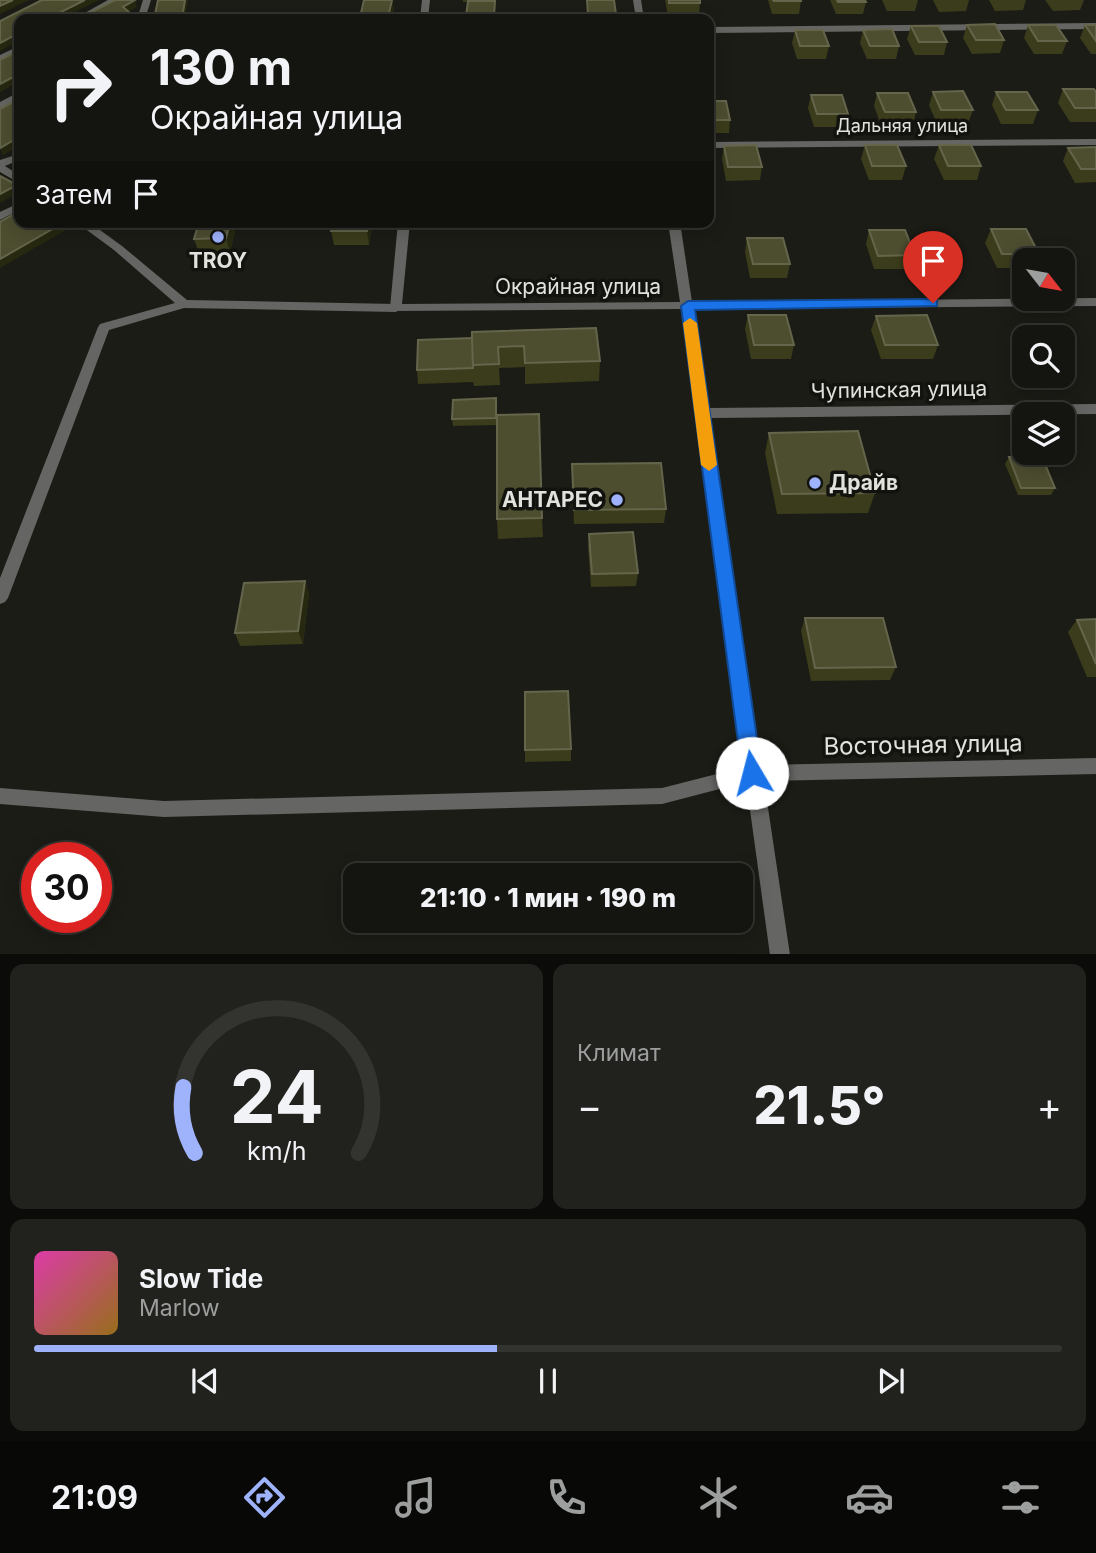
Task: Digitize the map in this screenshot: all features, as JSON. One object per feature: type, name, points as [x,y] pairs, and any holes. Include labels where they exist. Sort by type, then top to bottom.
[{"type":"street","points":[[88,14],[115,0]]},
{"type":"street","points":[[714,30],[1096,26]]},
{"type":"street","name":"Дальняя улица","points":[[714,145],[1096,142]]},
{"type":"street","points":[[0,165],[14,176]]},
{"type":"street","points":[[90,228],[118,248],[184,304]]},
{"type":"street","points":[[396,308],[403,228]]},
{"type":"street","points":[[675,228],[780,954]]},
{"type":"street","name":"Окрайная улица","points":[[0,598],[104,327],[184,304],[396,308],[1096,302]]},
{"type":"street","name":"Чупинская улица","points":[[702,413],[1096,409]]},
{"type":"street","name":"Восточная улица","points":[[0,796],[164,809],[634,797],[662,796],[752,773],[1096,766]]},
{"type":"building","points":[[0,0],[13,0],[0,6]]},
{"type":"building","points":[[42,0],[85,0],[57,14],[14,14]]},
{"type":"building","points":[[115,0],[135,0],[123,7],[130,13],[128,14],[88,14]]},
{"type":"building","points":[[158,0],[185,0],[183,14],[155,14]]},
{"type":"building","points":[[364,0],[392,0],[389,13],[361,13]]},
{"type":"building","points":[[587,0],[614,0],[616,14],[588,14]]},
{"type":"building","points":[[669,0],[700,0],[700,3],[669,3]]},
{"type":"building","points":[[837,0],[865,0],[866,2],[838,2]]},
{"type":"building","points":[[468,1],[495,1],[494,14],[466,14]]},
{"type":"building","points":[[14,14],[14,36],[0,43],[0,21]]},
{"type":"building","points":[[995,24],[1004,40],[976,40],[967,25]]},
{"type":"building","points":[[1028,25],[1056,25],[1067,41],[1038,41]]},
{"type":"building","points":[[1085,25],[1096,25],[1096,41]]},
{"type":"building","points":[[911,26],[939,26],[947,42],[919,42]]},
{"type":"building","points":[[892,29],[899,46],[870,46],[863,30]]},
{"type":"building","points":[[795,30],[823,30],[829,46],[800,46]]},
{"type":"building","points":[[14,53],[14,77],[0,84],[0,60]]},
{"type":"building","points":[[1063,89],[1094,89],[1096,108],[1075,108]]},
{"type":"building","points":[[963,91],[973,110],[941,110],[933,92]]},
{"type":"building","points":[[996,92],[1027,92],[1038,110],[1006,110]]},
{"type":"building","points":[[877,93],[908,93],[916,112],[885,112]]},
{"type":"building","points":[[811,95],[842,95],[848,114],[817,114]]},
{"type":"building","points":[[714,101],[726,101],[730,120],[714,120]]},
{"type":"building","points":[[14,102],[14,140],[0,148],[0,109]]},
{"type":"building","points":[[756,145],[762,167],[728,167],[724,146]]},
{"type":"building","points":[[865,145],[897,145],[906,166],[872,166]]},
{"type":"building","points":[[939,145],[971,145],[981,166],[948,166]]},
{"type":"building","points":[[1096,147],[1096,169],[1081,169],[1068,148]]},
{"type":"building","points":[[0,176],[14,183],[14,187],[0,194]]},
{"type":"building","points":[[14,214],[14,228],[54,228],[0,259],[0,222]]},
{"type":"building","points":[[197,228],[228,228],[226,238],[194,239]]},
{"type":"building","points":[[332,228],[367,228],[367,231],[331,231]]},
{"type":"building","points":[[991,229],[1026,229],[1036,248],[1012,248],[1012,254],[1002,254]]},
{"type":"building","points":[[869,230],[905,230],[915,255],[878,256]]},
{"type":"building","points":[[747,238],[783,238],[790,264],[753,264]]},
{"type":"building","points":[[748,315],[786,315],[794,345],[754,345]]},
{"type":"building","points":[[927,315],[938,345],[885,345],[876,316]]},
{"type":"building","points":[[596,328],[600,361],[525,363],[524,346],[498,347],[499,364],[472,365],[472,332]]},
{"type":"building","points":[[472,338],[473,368],[417,370],[418,340]]},
{"type":"building","points":[[496,398],[496,418],[452,419],[453,400]]},
{"type":"building","points":[[539,414],[542,518],[497,519],[497,415]]},
{"type":"building","points":[[858,431],[875,493],[782,494],[769,433]]},
{"type":"building","name":"АНТАРЕС","points":[[661,463],[666,509],[574,510],[572,464]]},
{"type":"building","points":[[1012,465],[1045,465],[1055,488],[1021,488]]},
{"type":"building","points":[[633,532],[638,573],[592,574],[589,534]]},
{"type":"building","points":[[305,581],[298,631],[235,633],[244,583]]},
{"type":"building","points":[[805,618],[883,618],[896,667],[815,668]]},
{"type":"building","points":[[1096,619],[1096,664],[1077,620]]},
{"type":"building","points":[[568,691],[571,749],[525,750],[525,692]]},
{"type":"slow traffic","points":[[690,323],[709,465]]},
{"type":"place","name":"TROY","points":[[218,237]]},
{"type":"place","name":"Драйв","points":[[815,483]]},
{"type":"place","name":"АНТАРЕС","points":[[617,500]]},
{"type":"route","points":[[752,773],[688,306],[933,303]]}]
